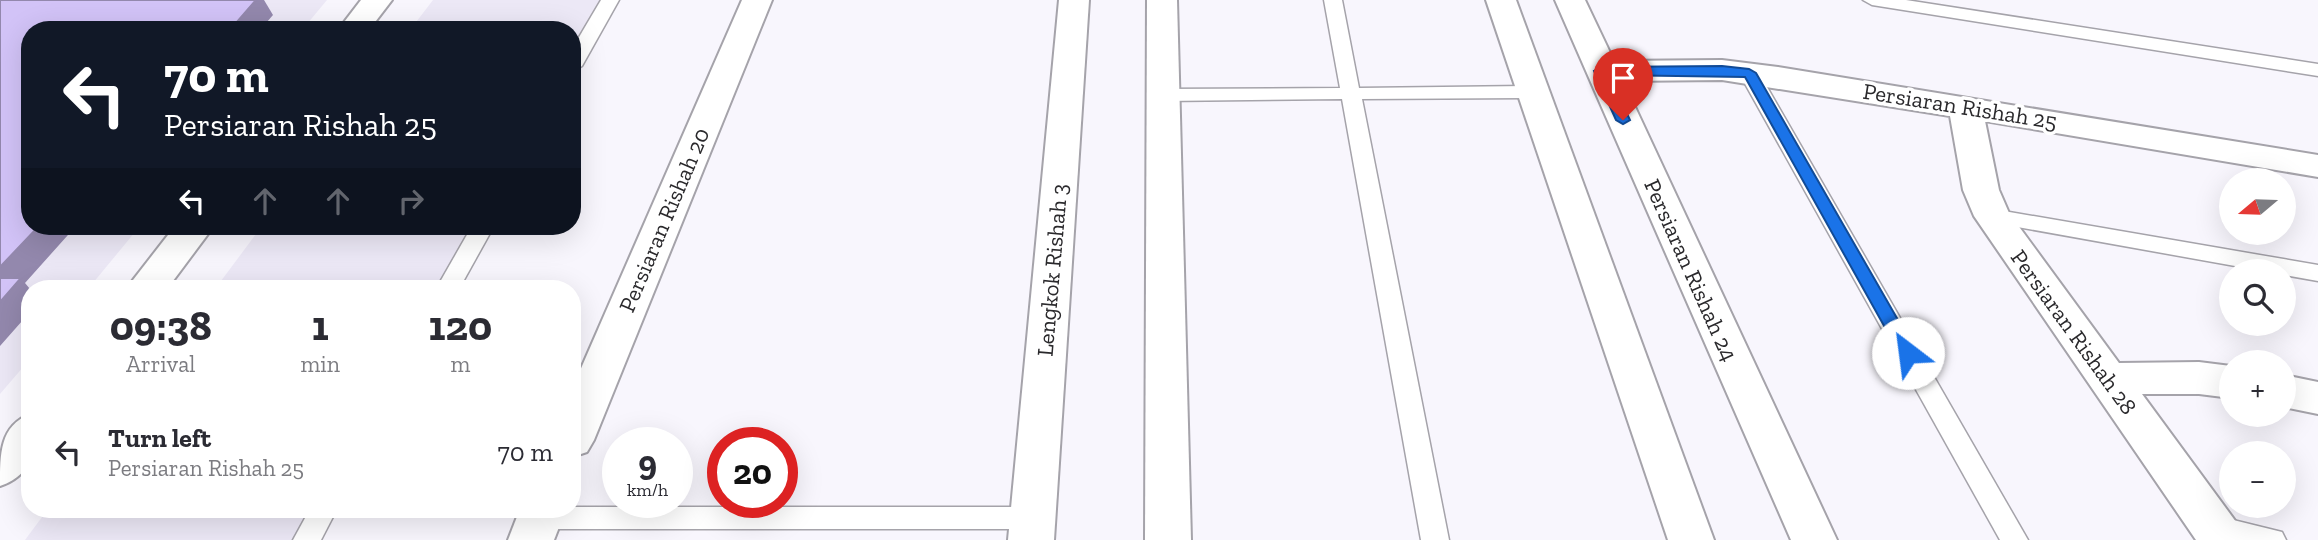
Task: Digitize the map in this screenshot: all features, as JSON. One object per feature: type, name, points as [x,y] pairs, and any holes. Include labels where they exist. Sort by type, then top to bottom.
[{"type":"street","points":[[361,21],[377,0]]},
{"type":"street","name":"Persiaran Rishah 20","points":[[581,419],[757,0]]},
{"type":"street","name":"Lengkok Rishah 3","points":[[1032,529],[1074,0]]},
{"type":"street","points":[[1162,0],[1168,540]]},
{"type":"street","points":[[1501,0],[1691,540]]},
{"type":"street","name":"Persiaran Rishah 24","points":[[1570,0],[1814,540]]},
{"type":"street","name":"Persiaran Rishah 25","points":[[1601,71],[1722,70],[1749,73],[1965,106],[2318,166]]},
{"type":"street","name":"Persiaran Rishah 28","points":[[1965,106],[1981,190],[1992,216],[2217,534]]},
{"type":"street","points":[[152,280],[188,235]]},
{"type":"street","points":[[2108,379],[2199,378],[2219,380]]},
{"type":"street","points":[[2296,393],[2318,398]]},
{"type":"street","points":[[0,468],[21,443]]},
{"type":"lane","points":[[581,50],[610,0]]},
{"type":"lane","points":[[1333,0],[1435,540]]},
{"type":"lane","points":[[1872,0],[2318,70]]},
{"type":"lane","points":[[1749,73],[2014,540]]},
{"type":"lane","points":[[1163,95],[1535,92]]},
{"type":"lane","points":[[1992,216],[2318,273]]},
{"type":"lane","points":[[452,280],[478,235]]},
{"type":"lane","points":[[307,540],[319,518]]},
{"type":"lane","points":[[538,523],[1032,529]]},
{"type":"lane","points":[[2217,534],[2272,540]]},
{"type":"shaded area","points":[[0,0],[327,0],[310,21],[21,21],[21,235],[133,235],[95,280],[21,280],[21,370],[0,394]]},
{"type":"shaded area","points":[[433,0],[606,0],[581,44],[581,21],[417,21]]},
{"type":"shaded area","points":[[255,235],[473,235],[448,280],[222,280]]},
{"type":"shaded area","points":[[41,518],[313,518],[301,540],[25,540]]},
{"type":"building","points":[[0,0],[256,0],[238,21],[21,21],[21,235],[30,235],[0,267]]},
{"type":"building","points":[[0,278],[21,278],[0,302]]},
{"type":"route","points":[[1623,120],[1601,71],[1722,70],[1749,73],[1908,353]]}]
